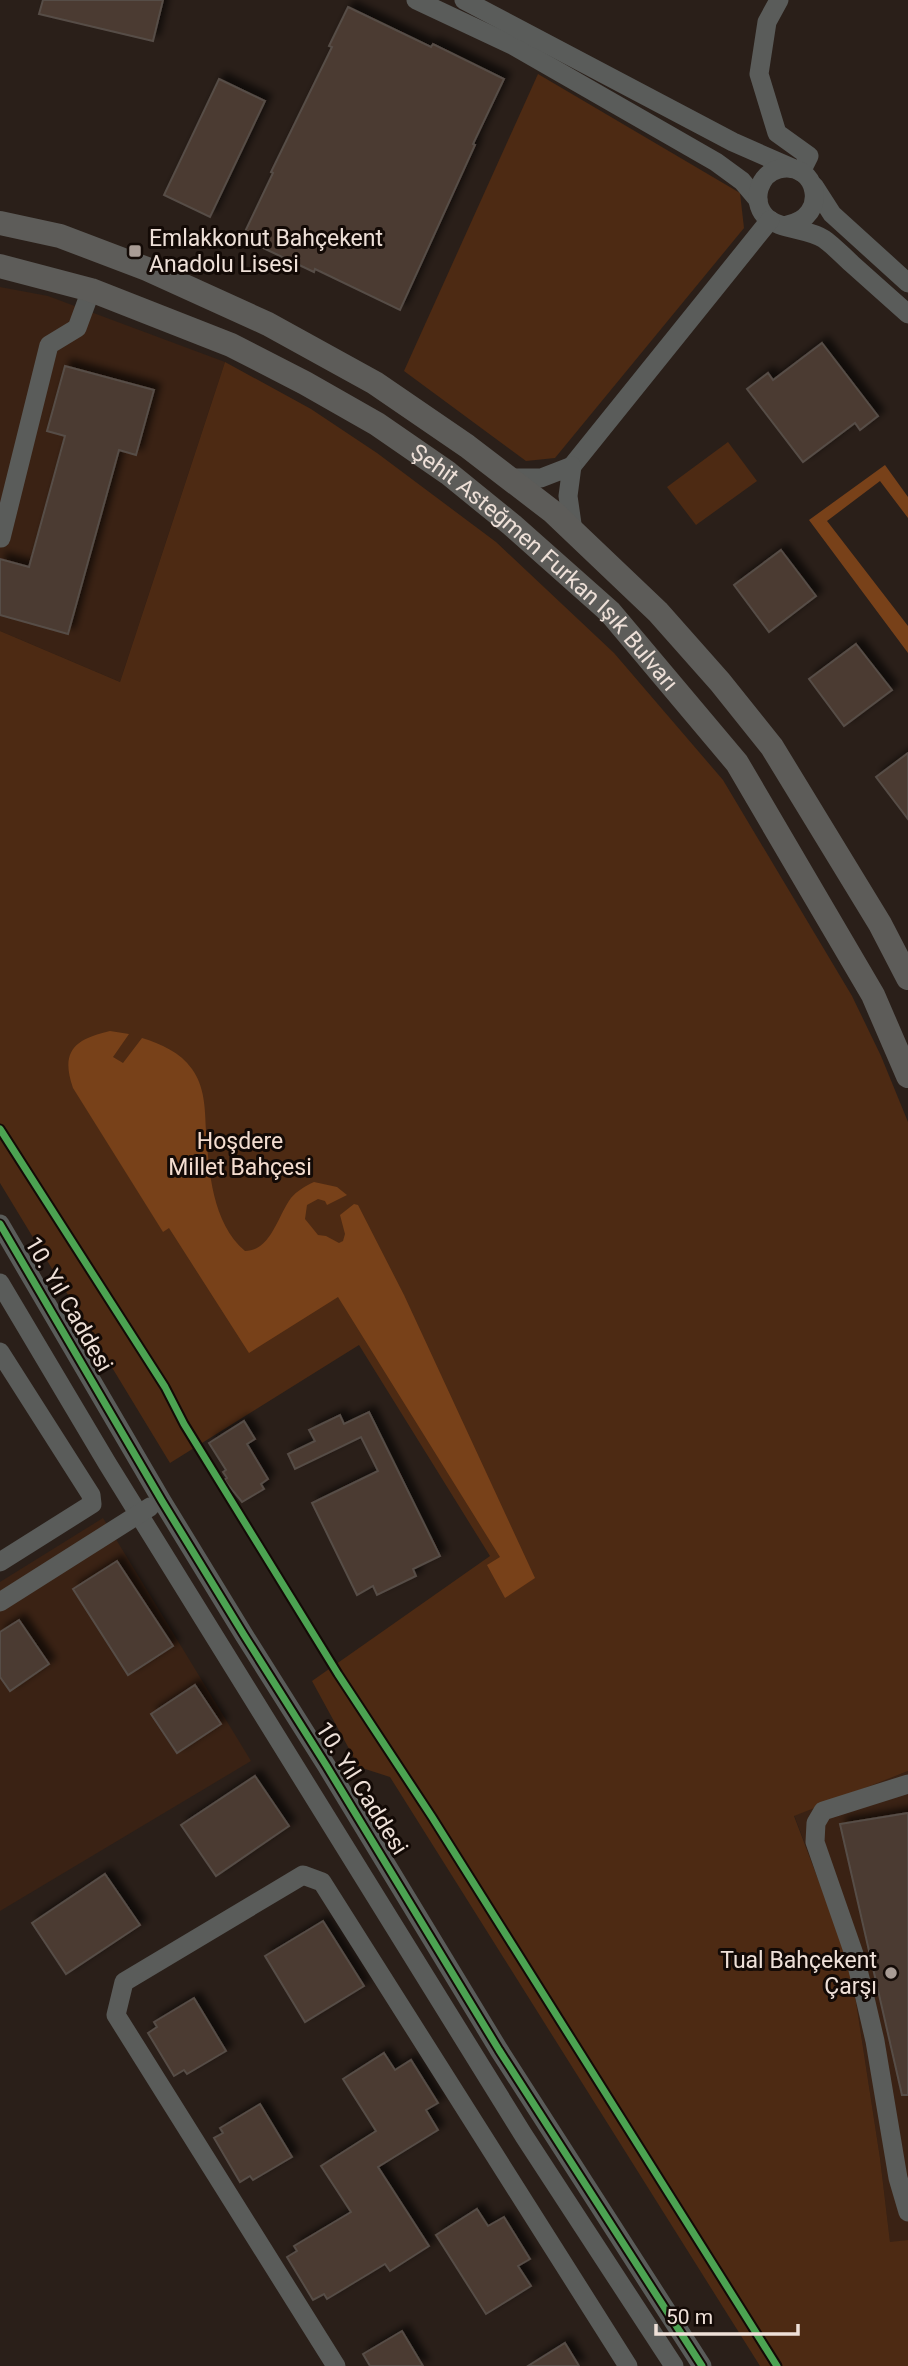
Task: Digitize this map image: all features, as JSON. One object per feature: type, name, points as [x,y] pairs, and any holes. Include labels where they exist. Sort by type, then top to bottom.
[{"type":"main road","name":"Şehit Asteğmen Furkan Işık Bulvarı","points":[[0,223],[60,236],[147,269],[268,324],[375,383],[467,446],[553,512],[658,612],[720,681],[772,747],[880,925],[908,978]]},
{"type":"main road","points":[[39,275],[60,236]]},
{"type":"main road","name":"Şehit Asteğmen Furkan Işık Bulvarı","points":[[0,266],[91,290],[231,345],[305,383],[377,424],[447,473],[512,525],[610,612],[737,763],[873,995],[908,1076]]},
{"type":"street","points":[[416,0],[514,47],[716,162],[742,181],[758,200],[763,214],[779,223],[823,238],[908,314]]},
{"type":"street","points":[[464,0],[733,142],[802,175],[832,214],[908,283]]},
{"type":"street","points":[[779,0],[767,22],[759,74],[777,132],[809,156],[802,175]]},
{"type":"street","points":[[509,478],[541,478],[572,466],[779,223],[804,219],[811,212],[815,195],[802,175],[773,171],[765,177],[760,186],[758,200]]},
{"type":"street","points":[[1,538],[49,345],[77,328],[91,290]]},
{"type":"street","points":[[572,466],[568,496],[573,531]]},
{"type":"street","name":"10. Yıl Caddesi","points":[[0,1224],[162,1502],[505,2059],[702,2366]]},
{"type":"street","name":"10. Yıl Caddesi","points":[[0,1283],[138,1513],[524,2136],[674,2366]]},
{"type":"street","points":[[0,1352],[91,1495],[92,1504],[0,1562]]},
{"type":"street","points":[[0,1602],[138,1513],[162,1502]]},
{"type":"street","points":[[245,1708],[254,1722],[287,1704]]},
{"type":"street","points":[[908,1784],[823,1811],[816,1823],[815,1842],[854,1954],[875,2041],[898,2178],[908,2212]]},
{"type":"street","points":[[336,2366],[116,2015],[124,1982],[303,1875],[322,1882],[628,2366]]},
{"type":"street","points":[[496,2156],[524,2136]]},
{"type":"shaded area","points":[[0,287],[48,296],[225,362],[120,682],[0,631]]},
{"type":"shaded area","points":[[885,465],[908,497],[908,518],[880,481],[827,521],[908,626],[908,653],[809,520]]},
{"type":"shaded area","points":[[110,1031],[129,1034],[113,1057],[123,1063],[142,1038],[176,1053],[196,1076],[204,1098],[214,1196],[225,1226],[245,1251],[254,1249],[268,1239],[291,1198],[314,1182],[337,1187],[347,1195],[327,1205],[325,1201],[318,1199],[307,1205],[305,1219],[318,1235],[339,1243],[343,1241],[345,1234],[340,1215],[354,1204],[358,1205],[404,1295],[535,1578],[505,1598],[487,1565],[500,1557],[338,1297],[249,1353],[169,1228],[163,1232],[73,1088],[68,1065],[73,1049],[88,1038]]},
{"type":"shaded area","points":[[103,1518],[251,1761],[0,1911],[0,1582]]},
{"type":"shaded area","points":[[908,1771],[908,2240],[890,2243],[880,2158],[850,1963],[794,1815]]},
{"type":"green space","points":[[538,74],[740,193],[744,228],[555,458],[526,461],[404,371]]},
{"type":"green space","name":"Hoşdere Millet Bahçesi","points":[[225,362],[311,409],[377,453],[496,542],[614,653],[723,780],[852,996],[881,1056],[908,1122],[908,1771],[794,1816],[850,1963],[890,2242],[908,2240],[908,2366],[760,2366],[390,1777],[359,1767],[312,1681],[490,1556],[359,1345],[170,1463],[0,1183],[0,631],[120,682]]},
{"type":"green space","points":[[728,442],[757,481],[696,525],[667,487]]},
{"type":"building","points":[[43,0],[163,0],[153,41],[39,14]]},
{"type":"building","points":[[348,7],[504,79],[400,310],[242,238],[332,47],[329,46]]},
{"type":"building","points":[[219,79],[265,101],[210,217],[164,195]]},
{"type":"building","points":[[822,343],[878,416],[860,430],[855,423],[803,462],[747,389],[768,373],[773,380]]},
{"type":"building","points":[[65,366],[154,390],[136,455],[119,450],[68,634],[0,615],[0,559],[29,567],[65,436],[47,431]]},
{"type":"building","points":[[781,550],[816,596],[769,632],[734,585]]},
{"type":"building","points":[[856,644],[892,690],[844,726],[809,679]]},
{"type":"building","points":[[908,753],[908,819],[876,777]]},
{"type":"building","points":[[369,1412],[440,1556],[413,1569],[416,1576],[377,1595],[373,1586],[357,1595],[312,1503],[378,1471],[361,1437],[295,1469],[288,1454],[315,1441],[309,1430],[340,1415],[344,1424]]},
{"type":"building","points":[[244,1421],[255,1439],[247,1444],[268,1479],[261,1484],[264,1489],[242,1502],[224,1480],[227,1478],[223,1472],[226,1470],[209,1443]]},
{"type":"building","points":[[117,1561],[173,1646],[128,1675],[73,1589]]},
{"type":"building","points":[[19,1620],[49,1664],[10,1691],[0,1677],[0,1632]]},
{"type":"building","points":[[195,1685],[221,1724],[177,1753],[151,1714]]},
{"type":"building","points":[[255,1776],[289,1826],[216,1876],[181,1825]]},
{"type":"building","name":"Tual Bahçekent Çarşı","points":[[908,1813],[908,2095],[902,2095],[840,1824]]},
{"type":"building","points":[[105,1874],[140,1925],[66,1974],[32,1923]]},
{"type":"building","points":[[323,1921],[364,1986],[305,2022],[265,1956]]},
{"type":"building","points":[[194,1998],[226,2051],[187,2074],[184,2070],[174,2076],[148,2033],[157,2027],[154,2022]]},
{"type":"building","points":[[384,2053],[395,2070],[411,2060],[438,2103],[426,2110],[438,2130],[378,2167],[429,2246],[390,2271],[385,2264],[327,2299],[324,2294],[313,2300],[287,2257],[297,2251],[294,2246],[351,2212],[321,2166],[376,2131],[343,2079]]},
{"type":"building","points":[[260,2104],[292,2157],[253,2180],[250,2176],[240,2182],[214,2138],[223,2133],[220,2128]]},
{"type":"building","points":[[477,2209],[488,2226],[504,2217],[530,2259],[518,2266],[531,2286],[486,2314],[436,2235]]},
{"type":"building","points":[[402,2331],[423,2366],[370,2366],[363,2354]]},
{"type":"building","points":[[565,2343],[579,2366],[528,2366]]},
{"type":"cycle path","points":[[0,1129],[165,1387],[184,1424],[338,1674],[432,1817],[777,2366]]},
{"type":"cycle path","points":[[0,1224],[162,1501],[499,2050],[702,2366]]},
{"type":"place","name":"Emlakkonut Bahçekent Anadolu Lisesi","points":[[135,251]]},
{"type":"place","name":"Tual Bahçekent Çarşı","points":[[891,1973]]}]
